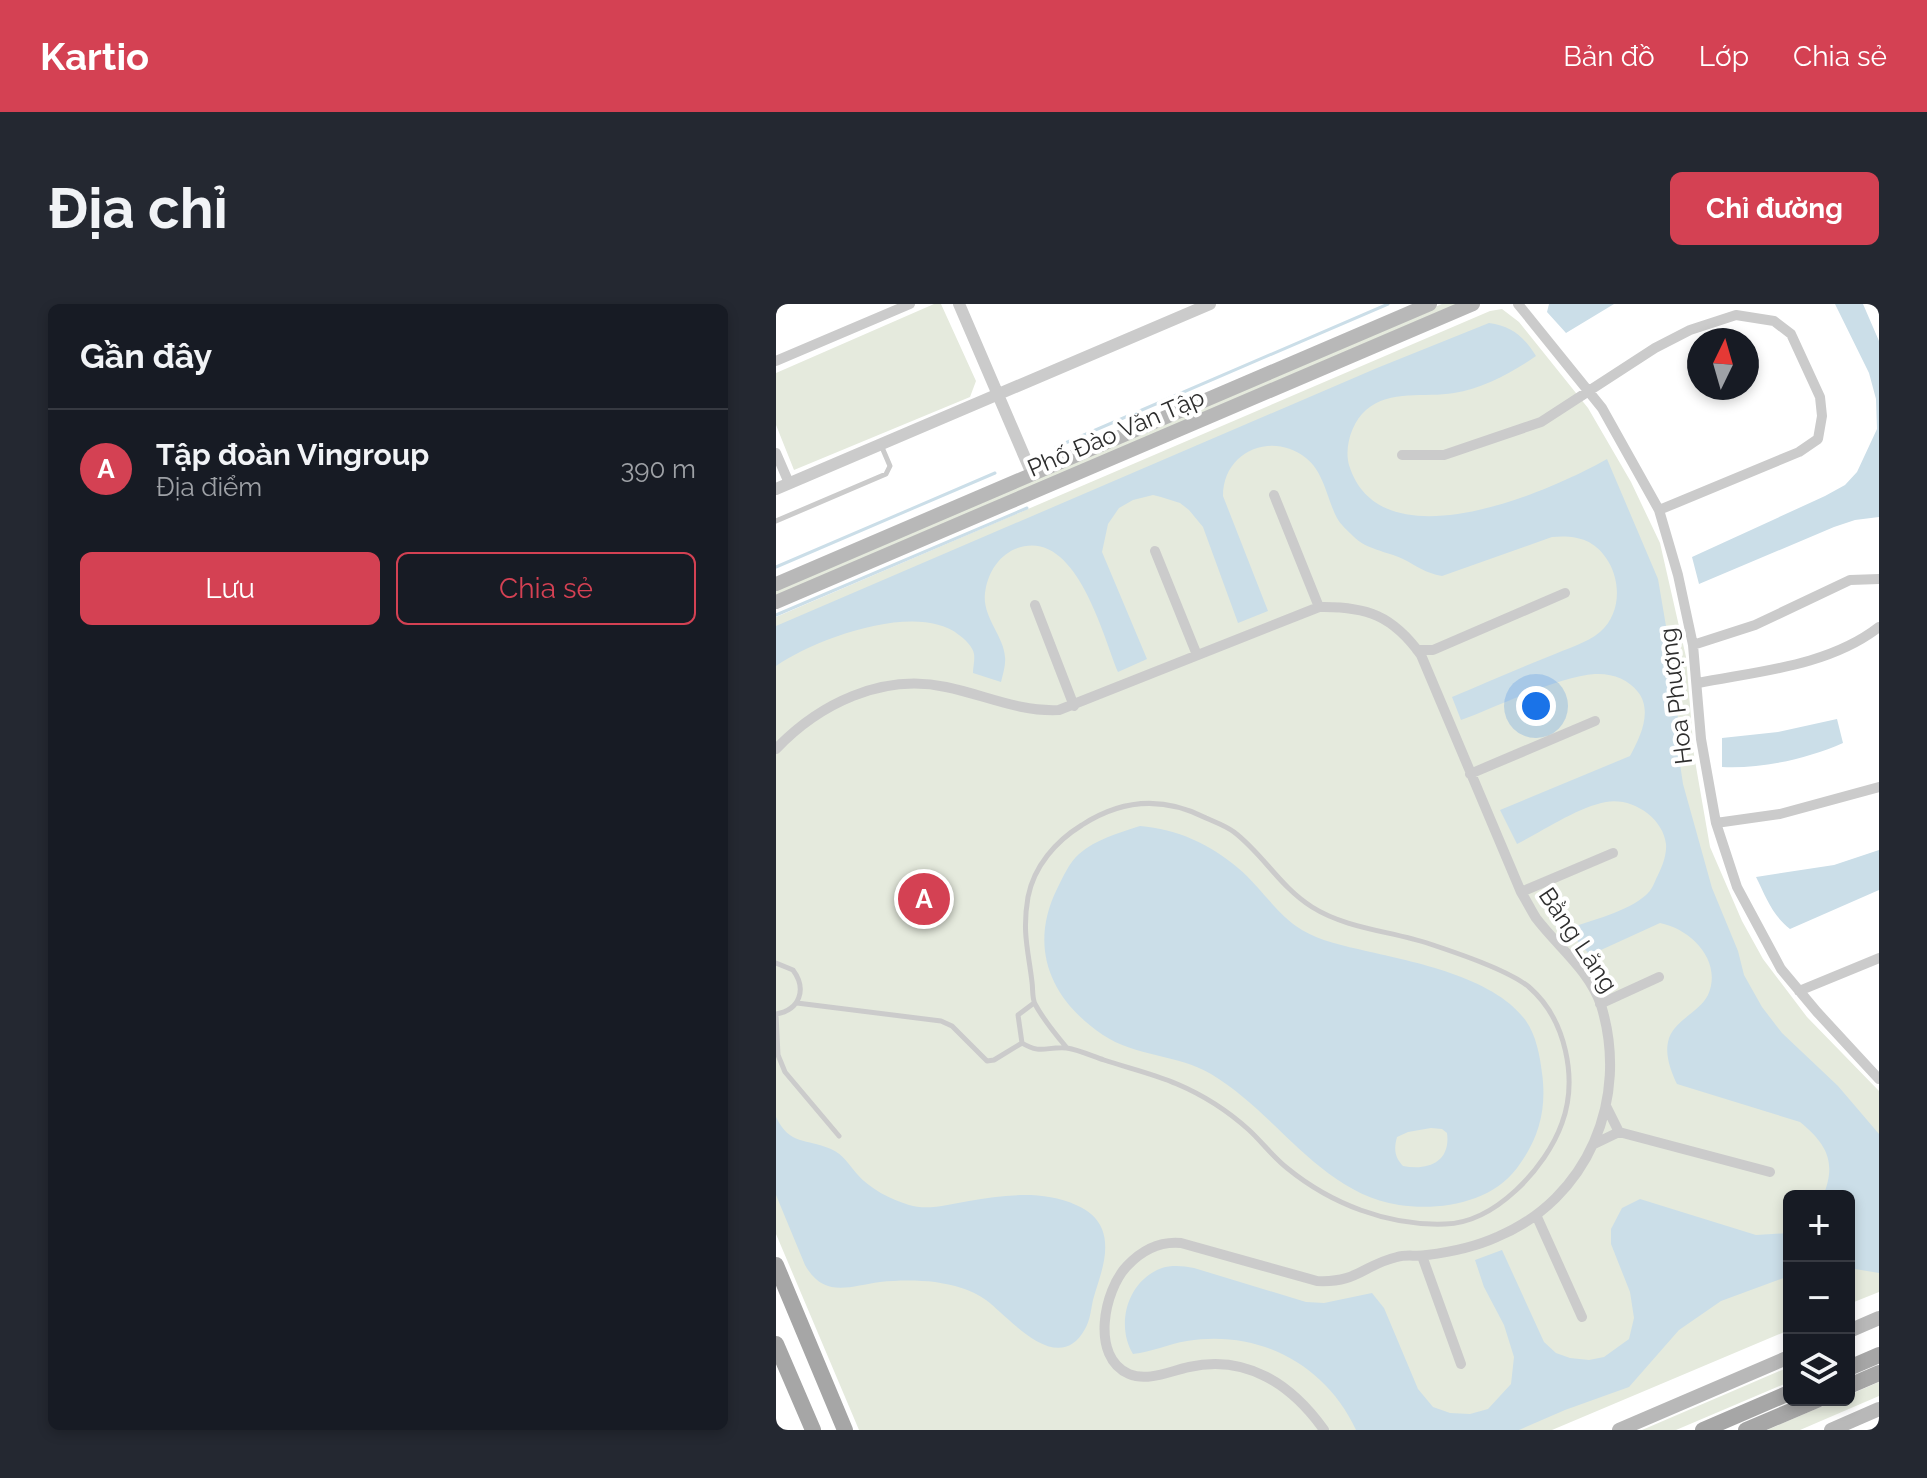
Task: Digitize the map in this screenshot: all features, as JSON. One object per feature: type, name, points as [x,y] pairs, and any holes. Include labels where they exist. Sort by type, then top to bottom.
[{"type":"main road","name":"Phố Đào Văn Tập","points":[[776,584],[1430,304]]},
{"type":"main road","name":"Phố Đào Văn Tập","points":[[776,602],[1473,304]]},
{"type":"main road","points":[[776,1265],[845,1430]]},
{"type":"main road","points":[[1855,1328],[1879,1318]]},
{"type":"main road","points":[[776,1344],[813,1430]]},
{"type":"main road","points":[[1855,1365],[1879,1355]]},
{"type":"main road","points":[[1619,1430],[1783,1360]]},
{"type":"main road","points":[[1855,1383],[1879,1373]]},
{"type":"main road","points":[[1703,1430],[1783,1396]]},
{"type":"main road","points":[[1746,1430],[1803,1406]]},
{"type":"main road","points":[[1831,1430],[1879,1409]]},
{"type":"street","points":[[776,361],[910,304]]},
{"type":"street","points":[[959,304],[1032,474]]},
{"type":"street","points":[[776,489],[1210,304]]},
{"type":"street","name":"Hoa Phượng","points":[[1518,304],[1610,421],[1659,510],[1678,575],[1693,645],[1701,739],[1716,823],[1737,887],[1781,969],[1874,1067],[1879,1079]]},
{"type":"street","points":[[1402,455],[1444,455],[1541,422],[1655,348],[1690,330],[1736,315],[1774,321],[1791,334],[1820,397],[1822,416],[1818,439],[1799,452],[1659,510]]},
{"type":"street","points":[[776,453],[789,483]]},
{"type":"street","points":[[1274,495],[1319,607]]},
{"type":"street","points":[[1155,551],[1197,655]]},
{"type":"street","points":[[1693,645],[1755,625],[1850,580],[1879,579]]},
{"type":"street","points":[[1417,650],[1433,650],[1565,593]]},
{"type":"street","points":[[1035,605],[1074,706]]},
{"type":"street","name":"Bằng Lăng","points":[[776,749],[814,715],[842,700],[887,687],[943,686],[1008,706],[1059,710],[1319,607],[1367,611],[1392,622],[1405,634],[1424,664],[1521,892],[1537,918],[1569,953],[1600,1004],[1610,1065],[1606,1106],[1594,1144],[1568,1184],[1537,1217],[1495,1238],[1466,1248],[1422,1256],[1394,1257],[1351,1279],[1336,1282],[1317,1281],[1165,1241],[1139,1255],[1116,1280],[1110,1294],[1105,1330],[1107,1348],[1115,1365],[1131,1375],[1148,1377],[1208,1363],[1231,1365],[1257,1373],[1284,1386],[1307,1405],[1324,1430]]},
{"type":"street","points":[[1698,683],[1823,656],[1867,636],[1879,627]]},
{"type":"street","points":[[1424,664],[1433,650]]},
{"type":"street","points":[[1470,774],[1595,721]]},
{"type":"street","points":[[1716,823],[1780,814],[1879,787]]},
{"type":"street","points":[[1521,892],[1613,853]]},
{"type":"street","points":[[1799,991],[1879,958]]},
{"type":"street","points":[[1600,1004],[1659,977]]},
{"type":"street","points":[[1606,1106],[1619,1132]]},
{"type":"street","points":[[1594,1144],[1619,1132],[1770,1172]]},
{"type":"street","points":[[1537,1217],[1582,1317]]},
{"type":"street","points":[[1422,1256],[1461,1364]]},
{"type":"lane","points":[[776,521],[886,474],[890,466],[880,444]]},
{"type":"lane","points":[[1022,1043],[1035,1050],[1067,1048],[1180,1085],[1224,1110],[1249,1130],[1285,1167],[1315,1188],[1364,1213],[1422,1224],[1465,1222],[1491,1210],[1512,1194],[1530,1175],[1562,1124],[1569,1077],[1567,1053],[1557,1026],[1545,1005],[1529,987],[1509,975],[1442,948],[1362,927],[1315,909],[1292,893],[1234,832],[1174,805],[1139,802],[1101,812],[1055,844],[1036,874],[1029,892],[1025,916],[1026,956],[1034,1003],[1067,1048]]},
{"type":"lane","points":[[776,963],[785,965],[798,977],[801,986],[797,1003],[792,1009],[776,1014],[778,1055],[785,1072],[839,1136]]},
{"type":"lane","points":[[797,1003],[941,1021],[952,1026],[987,1061],[1022,1043]]},
{"type":"lane","points":[[1022,1043],[1018,1015],[1034,1003]]},
{"type":"shaded area","points":[[934,304],[941,304],[976,381],[970,397],[794,470],[776,425],[776,373]]},
{"type":"shaded area","points":[[1442,304],[1461,304],[776,597],[776,589]]},
{"type":"shaded area","points":[[1502,309],[1519,322],[1588,408],[1631,482],[1660,543],[1686,657],[1694,755],[1710,847],[1742,921],[1763,959],[1807,1017],[1879,1091],[1879,1292],[1855,1302],[1855,1190],[1783,1190],[1783,1333],[1552,1430],[859,1430],[776,1234],[776,617],[1490,311]]},
{"type":"shaded area","points":[[1783,1370],[1783,1385],[1676,1430],[1642,1430]]},
{"type":"shaded area","points":[[1879,1382],[1879,1396],[1800,1430],[1767,1430],[1823,1406],[1855,1406],[1855,1392]]},
{"type":"water","points":[[1549,304],[1614,304],[1566,333],[1547,312]]},
{"type":"water","points":[[1835,304],[1863,304],[1879,341],[1879,517],[1834,527],[1699,584],[1692,557],[1825,496],[1845,485],[1857,472],[1877,429],[1876,399],[1869,373]]},
{"type":"water","points":[[1489,323],[1517,334],[1536,356],[1507,374],[1475,388],[1386,399],[1375,403],[1361,415],[1348,443],[1349,465],[1367,495],[1394,511],[1429,516],[1468,512],[1547,488],[1607,459],[1658,579],[1677,691],[1683,784],[1712,888],[1738,951],[1744,975],[1762,1007],[1782,1033],[1838,1086],[1879,1134],[1879,1273],[1855,1269],[1855,1190],[1825,1190],[1829,1174],[1827,1155],[1809,1130],[1800,1122],[1677,1084],[1667,1052],[1670,1035],[1704,1001],[1712,982],[1708,959],[1693,939],[1672,926],[1660,923],[1590,955],[1567,929],[1619,911],[1648,893],[1666,853],[1664,834],[1659,825],[1635,806],[1606,802],[1572,814],[1517,844],[1500,810],[1630,756],[1645,716],[1638,692],[1624,680],[1613,676],[1581,676],[1546,686],[1461,720],[1452,697],[1583,643],[1607,624],[1616,606],[1614,576],[1601,551],[1589,542],[1575,537],[1552,537],[1442,576],[1436,575],[1358,541],[1338,520],[1312,464],[1293,450],[1265,446],[1240,457],[1231,467],[1223,496],[1268,611],[1238,623],[1203,527],[1180,503],[1153,495],[1133,500],[1119,508],[1108,524],[1102,552],[1147,659],[1118,672],[1094,610],[1070,567],[1054,553],[1036,546],[1015,549],[1003,557],[994,567],[986,586],[987,610],[1004,649],[1005,666],[1001,682],[973,673],[973,651],[961,637],[941,625],[918,622],[893,623],[840,635],[776,666],[776,626]]},
{"type":"water","points":[[1837,719],[1843,743],[1784,762],[1722,767],[1722,738],[1778,732]]},
{"type":"water","points":[[1140,826],[1167,830],[1192,839],[1227,859],[1284,916],[1309,934],[1453,974],[1495,993],[1513,1006],[1526,1021],[1535,1039],[1543,1099],[1540,1123],[1531,1146],[1506,1180],[1479,1197],[1447,1205],[1414,1207],[1371,1197],[1345,1185],[1322,1168],[1235,1090],[1211,1074],[1198,1067],[1129,1048],[1103,1035],[1085,1021],[1058,989],[1050,971],[1045,952],[1049,911],[1064,875],[1079,854],[1100,840]],"holes":[[[1442,1129],[1447,1133],[1447,1143],[1441,1158],[1421,1167],[1400,1163],[1395,1145],[1397,1137],[1408,1132]]]},
{"type":"water","points":[[1879,850],[1879,890],[1790,929],[1774,912],[1756,877],[1834,865]]},
{"type":"water","points":[[776,1117],[793,1137],[835,1151],[868,1184],[888,1197],[909,1205],[931,1207],[1023,1195],[1063,1200],[1088,1212],[1100,1225],[1105,1247],[1085,1329],[1074,1343],[1062,1348],[1048,1346],[1034,1340],[980,1296],[955,1286],[901,1281],[838,1288],[821,1283],[805,1265],[776,1195]]},
{"type":"water","points":[[1640,1199],[1756,1235],[1783,1233],[1783,1278],[1721,1301],[1679,1330],[1629,1387],[1519,1430],[1356,1430],[1327,1387],[1308,1370],[1264,1347],[1214,1339],[1187,1341],[1133,1354],[1128,1342],[1125,1317],[1133,1293],[1150,1274],[1166,1267],[1194,1268],[1306,1302],[1324,1303],[1372,1293],[1384,1308],[1418,1389],[1433,1407],[1450,1413],[1470,1414],[1488,1409],[1511,1384],[1514,1357],[1504,1325],[1484,1287],[1475,1260],[1502,1250],[1544,1342],[1556,1353],[1589,1360],[1604,1357],[1629,1339],[1634,1318],[1630,1292],[1611,1244],[1611,1229],[1622,1208]]},
{"type":"waterway","points":[[1056,447],[1388,304]]},
{"type":"waterway","points":[[776,567],[995,473]]},
{"type":"waterway","points":[[776,615],[1027,508]]},
{"type":"place","name":"Tập đoàn Vingroup","points":[[924,899]]}]
